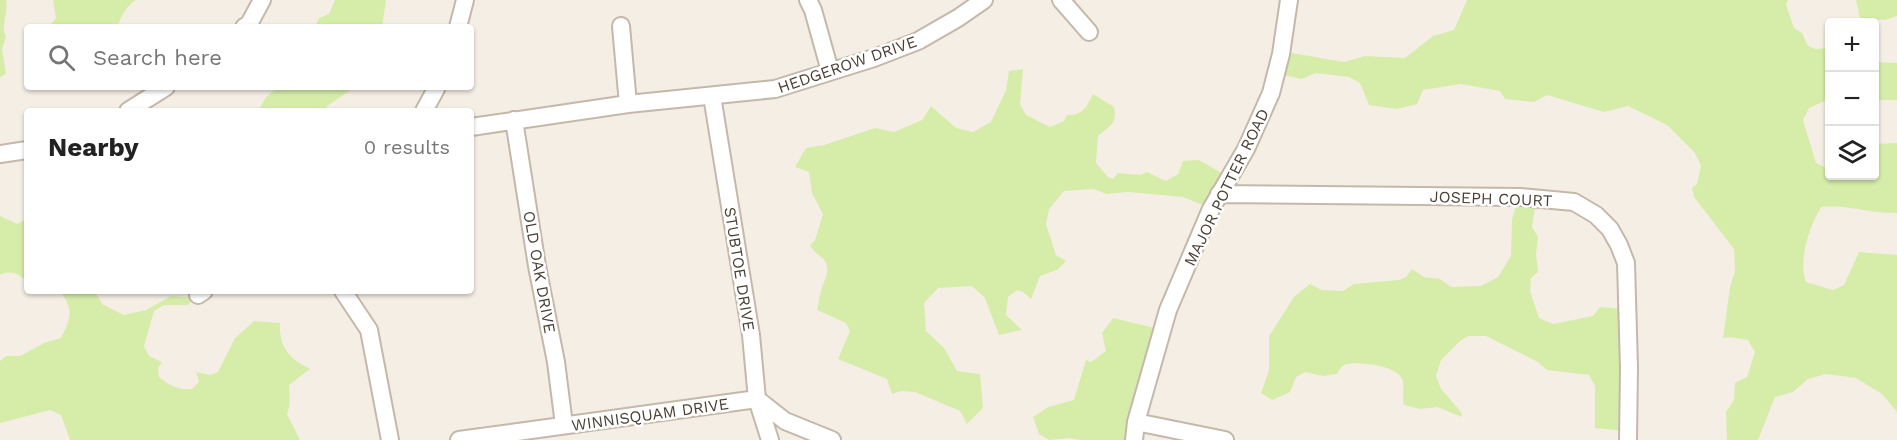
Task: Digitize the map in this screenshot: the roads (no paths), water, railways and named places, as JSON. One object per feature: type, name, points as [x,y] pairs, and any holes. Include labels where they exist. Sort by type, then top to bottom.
[{"type":"street","points":[[249,24],[262,0]]},
{"type":"street","points":[[459,24],[465,0]]},
{"type":"street","points":[[808,0],[830,70]]},
{"type":"street","name":"HEDGEROW DRIVE","points":[[474,127],[628,104],[775,89],[874,58],[918,41],[984,0]]},
{"type":"street","points":[[1061,0],[1089,32]]},
{"type":"street","name":"MAJOR POTTER ROAD","points":[[1134,440],[1136,422],[1168,310],[1211,209],[1246,149],[1271,93],[1281,54],[1289,0]]},
{"type":"street","points":[[621,26],[628,104]]},
{"type":"street","points":[[133,108],[161,90]]},
{"type":"street","points":[[426,108],[435,90]]},
{"type":"street","name":"STUBTOE DRIVE","points":[[712,96],[751,335],[757,399],[770,440]]},
{"type":"street","name":"OLD OAK DRIVE","points":[[514,120],[537,266],[556,362],[564,425]]},
{"type":"street","points":[[0,154],[24,150]]},
{"type":"street","name":"JOSEPH COURT","points":[[1220,194],[1520,197],[1574,202],[1596,215],[1610,229],[1626,263],[1628,440]]},
{"type":"street","points":[[345,294],[369,330],[390,440]]},
{"type":"street","points":[[757,399],[785,421],[832,440]]},
{"type":"street","name":"WINNISQUAM DRIVE","points":[[459,440],[757,399]]},
{"type":"street","points":[[1136,422],[1225,440]]}]
